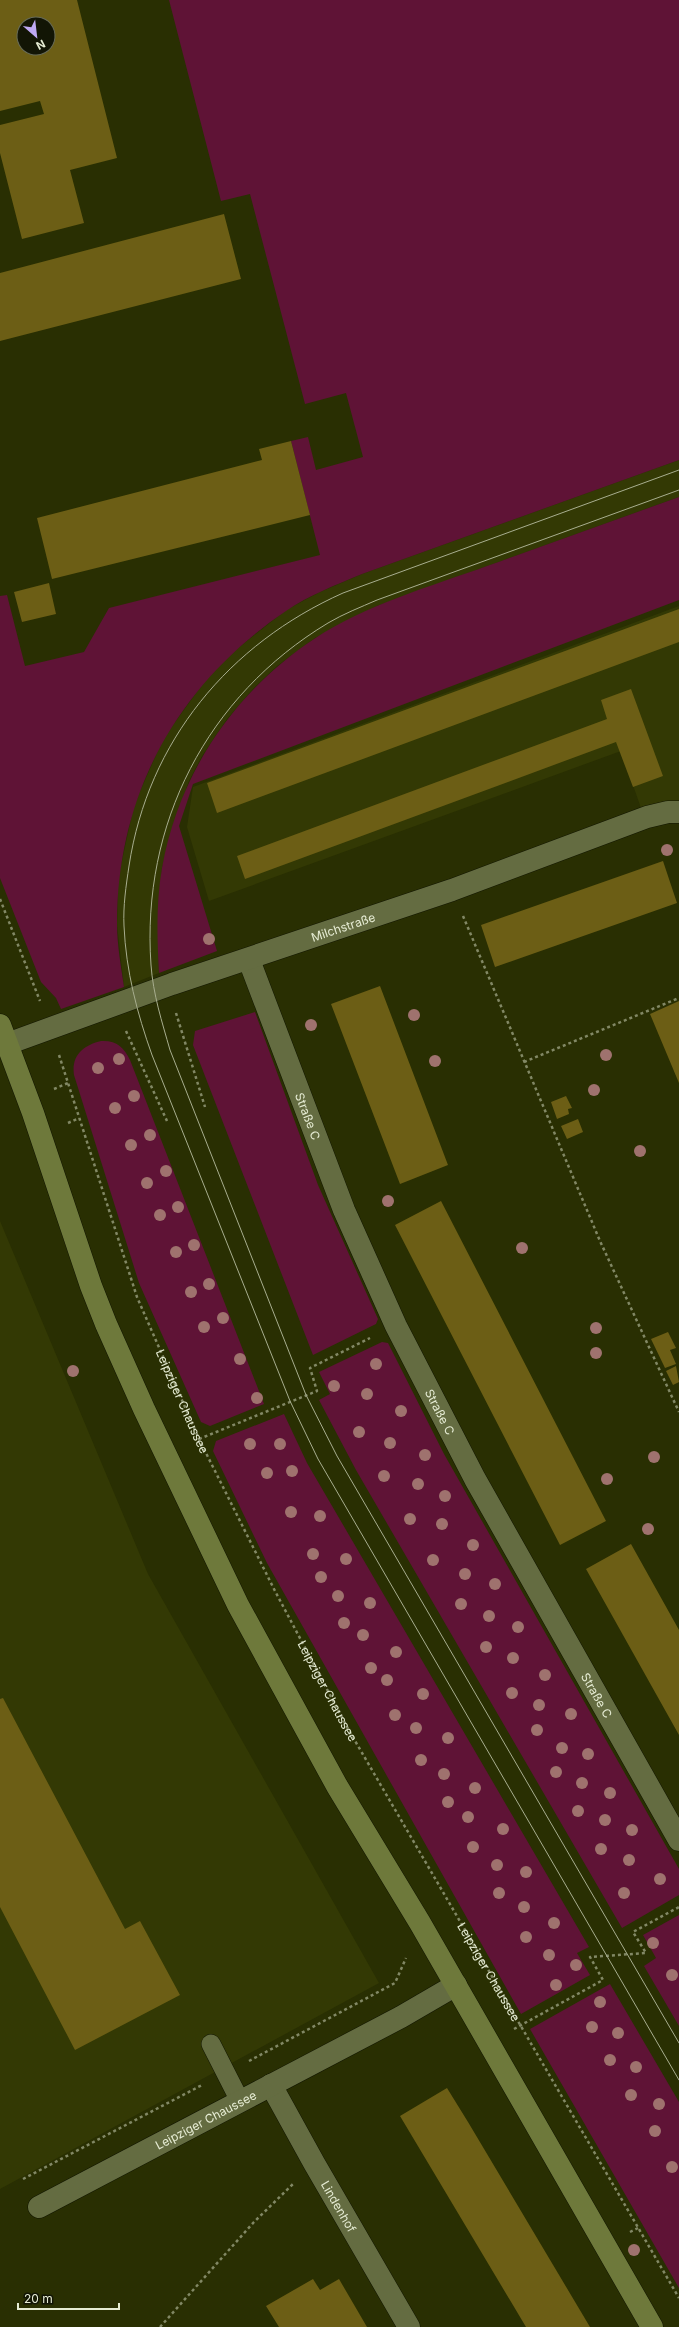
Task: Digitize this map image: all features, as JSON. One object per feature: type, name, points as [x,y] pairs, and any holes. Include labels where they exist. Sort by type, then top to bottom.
[{"type":"main road","points":[[3,1034],[33,1113],[91,1286],[122,1362],[238,1605],[337,1786],[403,1894],[652,2327]]},
{"type":"street","name":"Milchstraße","points":[[3,1034],[113,1006],[167,986],[248,960],[452,890],[647,818],[668,812],[679,812]]},
{"type":"street","name":"Straße C","points":[[248,960],[341,1203],[396,1326],[475,1479],[679,1840]]},
{"type":"street","name":"Leipziger Chaussee","points":[[39,2207],[402,2017],[456,1986]]},
{"type":"street","name":"Lindenhof","points":[[271,2085],[314,2163],[409,2327]]},
{"type":"lane","points":[[210,2044],[240,2101]]},
{"type":"path","points":[[452,890],[619,1284],[679,1412]]},
{"type":"path","points":[[0,899],[41,1005]]},
{"type":"path","points":[[167,986],[204,1107]]},
{"type":"path","points":[[524,1062],[679,998]]},
{"type":"path","points":[[113,1006],[166,1121]]},
{"type":"path","name":"Leipziger Chaussee","points":[[58,1054],[137,1297],[199,1439],[275,1591],[348,1727],[679,2298]]},
{"type":"path","points":[[68,1124],[79,1118]]},
{"type":"path","points":[[199,1439],[317,1390],[310,1368],[396,1326]]},
{"type":"path","points":[[489,2042],[603,1980],[590,1957],[646,1953],[633,1932],[679,1907]]},
{"type":"path","points":[[160,2327],[254,2222],[314,2163]]},
{"type":"shaded area","points":[[169,0],[679,0],[679,460],[342,582],[295,605],[248,640],[214,672],[185,708],[161,746],[142,787],[128,830],[120,876],[117,932],[124,987],[61,1009],[56,998],[41,982],[0,878],[0,596],[7,595],[25,666],[84,652],[109,608],[320,555],[291,441],[308,437],[316,470],[363,457],[346,393],[305,404],[250,194],[221,201]]},
{"type":"shaded area","points":[[679,460],[679,497],[377,606],[315,638],[277,666],[253,689],[227,719],[202,756],[189,781],[172,829],[162,868],[158,913],[159,973],[124,987],[117,925],[118,879],[134,805],[163,739],[204,682],[228,656],[286,610],[320,592],[362,574]]},
{"type":"shaded area","points":[[679,497],[679,600],[193,784],[179,826],[217,951],[159,973],[158,920],[160,881],[170,833],[182,800],[196,768],[214,738],[235,710],[259,684],[285,660],[314,639],[334,627],[376,606]]},
{"type":"shaded area","points":[[679,606],[679,807],[641,808],[621,751],[209,901],[187,827],[193,787]]},
{"type":"shaded area","points":[[255,1012],[318,1185],[378,1319],[376,1324],[313,1355],[193,1045],[195,1031]]},
{"type":"shaded area","points":[[101,1041],[119,1045],[125,1051],[130,1060],[264,1404],[210,1426],[201,1422],[139,1283],[74,1075],[75,1062],[80,1052],[89,1045]]},
{"type":"shaded area","points":[[0,1221],[148,1574],[379,1983],[0,2189]]},
{"type":"shaded area","points":[[382,1342],[388,1343],[444,1454],[679,1869],[679,1895],[622,1928],[356,1470],[319,1400],[330,1394],[319,1372]]},
{"type":"shaded area","points":[[284,1414],[307,1463],[589,1947],[577,1953],[590,1975],[521,2014],[267,1563],[213,1451],[216,1441]]},
{"type":"shaded area","points":[[679,1915],[679,2026],[644,1966],[656,1958],[643,1935]]},
{"type":"shaded area","points":[[610,1984],[679,2102],[679,2288],[530,2029]]},
{"type":"building","points":[[0,0],[77,0],[117,158],[70,170],[84,223],[22,239],[0,153],[0,125],[44,114],[40,101],[0,111]]},
{"type":"building","points":[[224,214],[241,279],[0,341],[0,273]]},
{"type":"building","points":[[291,441],[310,515],[52,579],[37,518],[262,460],[259,449]]},
{"type":"building","points":[[49,583],[56,614],[22,622],[14,592]]},
{"type":"building","points":[[679,609],[679,642],[217,813],[207,783]]},
{"type":"building","points":[[631,689],[663,776],[633,787],[616,742],[245,879],[237,856],[607,719],[601,700]]},
{"type":"building","points":[[663,861],[677,903],[495,967],[481,925]]},
{"type":"building","points":[[380,986],[448,1165],[400,1184],[331,1004]]},
{"type":"building","points":[[679,1001],[679,1083],[650,1014]]},
{"type":"building","points":[[566,1096],[572,1108],[568,1109],[569,1114],[557,1119],[551,1102]]},
{"type":"building","points":[[578,1119],[583,1132],[567,1139],[561,1126]]},
{"type":"building","points":[[441,1201],[606,1521],[560,1545],[395,1225]]},
{"type":"building","points":[[668,1332],[676,1348],[670,1350],[676,1364],[665,1368],[651,1339]]},
{"type":"building","points":[[676,1366],[679,1382],[673,1385],[666,1371]]},
{"type":"building","points":[[631,1544],[679,1630],[679,1735],[586,1569]]},
{"type":"building","points":[[3,1698],[125,1929],[140,1921],[180,1995],[75,2050],[0,1907],[0,1699]]},
{"type":"building","points":[[447,2088],[590,2327],[526,2327],[400,2116]]},
{"type":"building","points":[[313,2279],[320,2290],[339,2279],[367,2327],[279,2327],[266,2306]]},
{"type":"tram line","points":[[679,470],[343,593],[302,614],[264,640],[230,669],[200,702],[175,738],[154,778],[139,820],[129,866],[124,918],[125,943],[133,992],[152,1055],[290,1401],[318,1459],[679,2080]]},
{"type":"tram line","points":[[679,490],[377,600],[328,623],[285,653],[248,687],[216,726],[190,768],[171,814],[157,862],[151,913],[152,976],[158,1008],[170,1050],[306,1395],[337,1456],[679,2043]]}]
